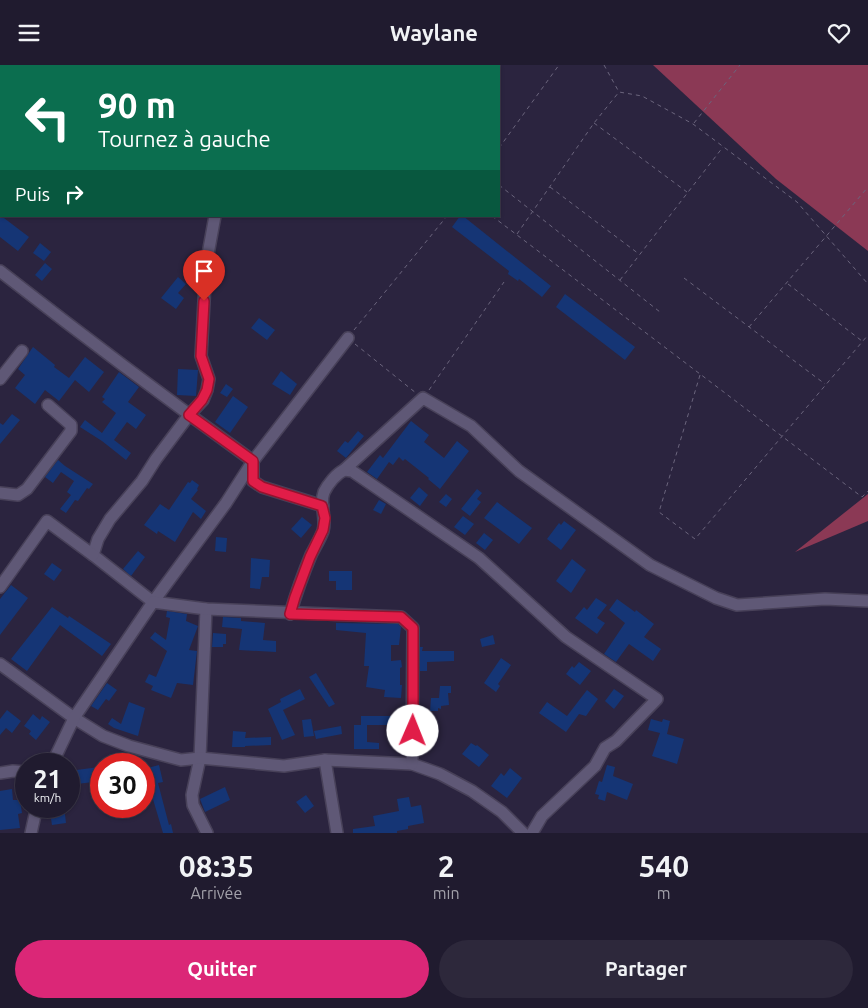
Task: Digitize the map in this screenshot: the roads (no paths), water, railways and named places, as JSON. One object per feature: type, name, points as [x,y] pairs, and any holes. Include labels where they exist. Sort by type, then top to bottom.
[{"type":"street","points":[[93,555],[98,539],[110,519],[142,481],[156,459],[202,400],[207,390],[209,379],[201,356],[206,265],[215,217]]},
{"type":"street","points":[[0,271],[127,369],[253,461]]},
{"type":"street","points":[[57,753],[74,718],[153,602],[226,503],[253,461],[348,338]]},
{"type":"street","points":[[0,379],[22,351]]},
{"type":"street","points":[[290,614],[310,557],[323,530],[325,518],[322,506],[323,495],[328,486],[340,472],[423,398],[471,426],[518,471],[650,565],[716,598],[738,605],[825,599],[868,601]]},
{"type":"street","points":[[0,493],[18,495],[27,489],[71,431],[71,425],[48,405]]},
{"type":"street","points":[[253,461],[253,481],[262,487],[322,506]]},
{"type":"street","points":[[344,469],[352,471],[480,558],[566,637],[657,699],[616,741],[605,748],[595,766],[542,816],[532,833]]},
{"type":"street","points":[[0,587],[47,521],[153,602],[206,609],[290,614],[401,617],[413,628],[412,764]]},
{"type":"street","points":[[206,609],[200,758],[192,795],[194,805],[207,833]]},
{"type":"street","points":[[2,669],[103,736],[137,748],[182,761],[200,758],[284,766],[325,760],[412,764],[440,774],[472,791],[502,812],[523,833]]},
{"type":"street","points":[[325,760],[336,833]]},
{"type":"street","points":[[0,773],[15,771]]},
{"type":"street","points":[[31,833],[34,818]]}]
